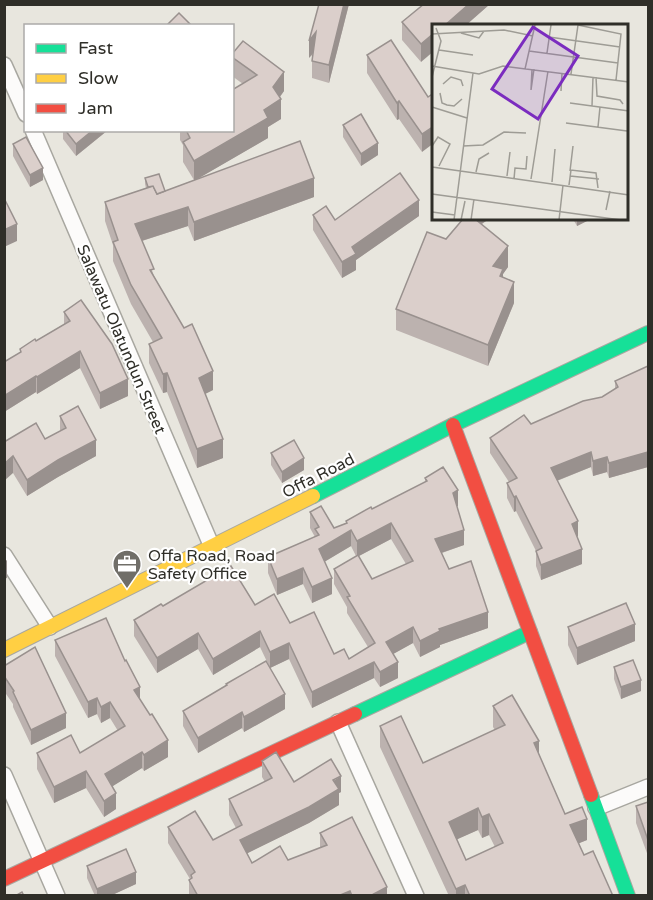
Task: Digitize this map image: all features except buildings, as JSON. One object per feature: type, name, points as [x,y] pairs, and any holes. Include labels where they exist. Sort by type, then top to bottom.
[{"type":"street","points":[[4,65],[24,110]]},
{"type":"street","name":"Salawatu Olatundun Street","points":[[34,132],[212,547]]},
{"type":"street","name":"Offa Road","points":[[4,650],[453,425],[648,333]]},
{"type":"street","points":[[453,425],[628,896]]},
{"type":"street","points":[[4,555],[50,627]]},
{"type":"street","points":[[4,879],[530,632]]},
{"type":"street","points":[[338,722],[416,896]]},
{"type":"street","points":[[4,775],[57,896]]},
{"type":"street","points":[[596,807],[648,787]]},
{"type":"traffic: fast","points":[[313,496],[453,425],[648,333]]},
{"type":"traffic: fast","points":[[355,714],[530,632]]},
{"type":"traffic: fast","points":[[591,795],[628,896]]},
{"type":"traffic: slow","points":[[4,650],[313,496]]},
{"type":"traffic: jam","points":[[453,425],[591,795]]},
{"type":"traffic: jam","points":[[4,879],[355,714]]},
{"type":"place","name":"Offa Road, Road Safety Office","points":[[127,590]]}]
